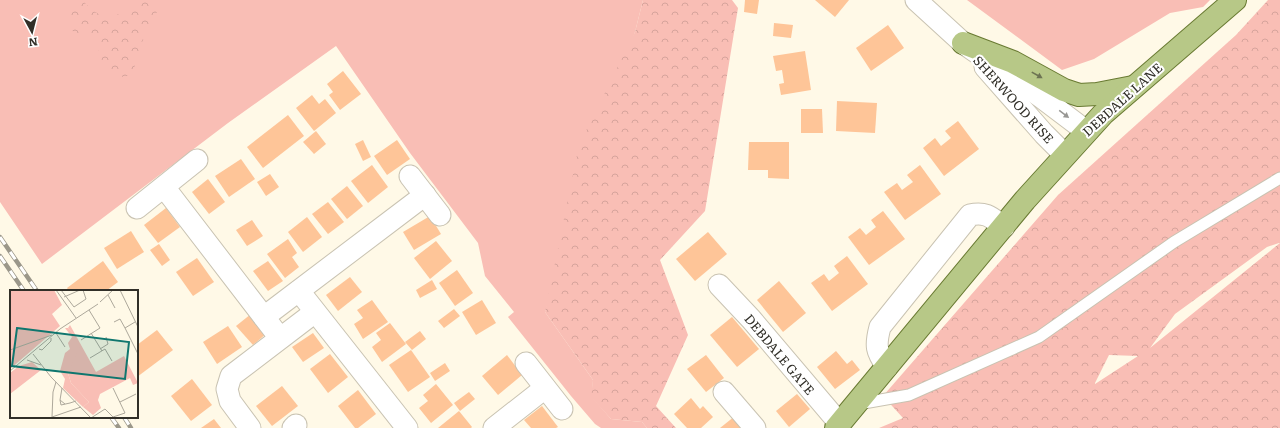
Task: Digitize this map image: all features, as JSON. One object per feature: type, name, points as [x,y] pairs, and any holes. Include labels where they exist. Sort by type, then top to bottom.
[{"type":"main road","name":"DEBDALE LANE","points":[[838,426],[1025,200],[1086,131],[1103,114],[1235,0]]},
{"type":"main road","points":[[963,43],[1013,62],[1064,90],[1079,95],[1097,94],[1134,87]]},
{"type":"street","name":"SHERWOOD RISE","points":[[916,0],[963,43],[1044,134],[1065,154]]},
{"type":"street","name":"SHERWOOD RISE","points":[[963,43],[1041,97],[1086,131]]},
{"type":"street","points":[[137,208],[197,160]]},
{"type":"street","points":[[410,176],[440,215]]},
{"type":"street","points":[[164,187],[280,338]]},
{"type":"street","points":[[264,317],[425,195]]},
{"type":"street","points":[[887,367],[877,352],[876,341],[880,326],[970,215],[978,213],[986,214],[1004,227]]},
{"type":"street","name":"DEBDALE GATE","points":[[719,285],[751,319],[838,426]]},
{"type":"street","points":[[299,291],[407,428]]},
{"type":"street","points":[[250,428],[230,401],[228,389],[231,376],[315,312]]},
{"type":"street","points":[[526,363],[562,409]]},
{"type":"street","points":[[494,428],[546,388]]},
{"type":"street","points":[[724,392],[755,428]]},
{"type":"lane","points":[[854,405],[909,395],[1039,337],[1174,242],[1280,178]]},
{"type":"green space","points":[[0,0],[643,0],[635,32],[545,312],[593,380],[592,397],[611,419],[642,422],[647,428],[601,428],[595,424],[571,396],[508,317],[514,312],[485,276],[478,243],[410,153],[336,46],[228,123],[42,264],[0,202]]},
{"type":"green space","points":[[131,0],[160,0],[161,5],[147,29],[137,56],[133,74],[123,77],[111,70],[103,62],[99,53],[98,39],[75,36],[70,25],[71,7],[84,2],[92,10],[107,19],[113,15],[129,13]]},
{"type":"green space","points":[[643,0],[732,0],[738,8],[705,211],[660,260],[688,335],[656,406],[676,428],[647,428],[642,422],[611,419],[591,397],[593,380],[545,312],[579,145],[635,32]]},
{"type":"green space","points":[[967,0],[1210,0],[1203,7],[1170,13],[1094,59],[1062,70]]},
{"type":"green space","points":[[1268,0],[1280,0],[1280,243],[1280,428],[879,428],[903,418],[883,396],[1058,195],[1236,35]],"holes":[[[1280,243],[1150,348],[1175,314],[1267,247]],[[1109,355],[1138,356],[1095,384],[1095,383]]]},
{"type":"building","points":[[745,0],[759,0],[757,14],[744,12]]},
{"type":"building","points":[[815,0],[849,0],[835,17]]},
{"type":"building","points":[[774,23],[793,25],[791,38],[773,36]]},
{"type":"building","points":[[888,25],[904,48],[871,71],[856,48]]},
{"type":"building","points":[[805,51],[811,90],[781,95],[779,84],[784,83],[782,70],[776,71],[773,56]]},
{"type":"building","points":[[343,71],[361,94],[340,110],[329,95],[333,92],[327,84]]},
{"type":"building","points":[[312,95],[319,104],[325,99],[336,113],[314,131],[296,108]]},
{"type":"building","points":[[837,101],[877,103],[875,133],[836,131]]},
{"type":"building","points":[[801,109],[822,109],[823,133],[801,133]]},
{"type":"building","points":[[288,115],[304,136],[263,168],[247,147]]},
{"type":"building","points":[[958,121],[979,149],[944,176],[923,148],[935,138],[941,146],[951,138],[945,131]]},
{"type":"building","points":[[316,131],[326,144],[314,154],[303,142]]},
{"type":"building","points":[[363,140],[371,157],[363,161],[355,144]]},
{"type":"building","points":[[397,140],[410,159],[387,175],[374,156]]},
{"type":"building","points":[[749,142],[789,142],[789,179],[768,178],[768,170],[748,170]]},
{"type":"building","points":[[241,159],[255,179],[229,197],[215,176]]},
{"type":"building","points":[[372,165],[388,187],[368,203],[351,181]]},
{"type":"building","points":[[920,165],[941,194],[905,220],[884,192],[897,183],[902,190],[913,182],[907,175]]},
{"type":"building","points":[[270,174],[279,187],[266,196],[257,182]]},
{"type":"building","points":[[208,179],[225,202],[209,214],[192,192]]},
{"type":"building","points":[[347,186],[363,206],[347,219],[331,199]]},
{"type":"building","points":[[328,202],[344,222],[328,234],[312,214]]},
{"type":"building","points":[[166,208],[180,227],[158,243],[144,225]]},
{"type":"building","points":[[883,211],[905,239],[869,265],[848,237],[860,228],[866,235],[876,227],[871,220]]},
{"type":"building","points":[[430,216],[441,234],[414,250],[403,232]]},
{"type":"building","points":[[307,217],[322,237],[303,252],[288,232]]},
{"type":"building","points":[[252,220],[263,236],[247,246],[236,230]]},
{"type":"building","points":[[131,231],[144,252],[117,269],[104,248]]},
{"type":"building","points":[[708,232],[727,254],[695,281],[676,259]]},
{"type":"building","points":[[288,239],[297,253],[292,257],[299,267],[285,278],[267,254]]},
{"type":"building","points":[[436,241],[452,261],[430,279],[414,258]]},
{"type":"building","points":[[159,244],[170,260],[162,266],[150,250]]},
{"type":"building","points":[[847,256],[868,284],[832,311],[811,283],[824,274],[829,281],[839,273],[834,266]]},
{"type":"building","points":[[197,258],[214,282],[193,296],[176,272]]},
{"type":"building","points":[[103,261],[118,282],[107,290],[68,290],[67,288]]},
{"type":"building","points":[[268,261],[283,281],[268,291],[253,271]]},
{"type":"building","points":[[457,270],[473,293],[455,306],[439,283]]},
{"type":"building","points":[[350,277],[362,292],[338,311],[326,295]]},
{"type":"building","points":[[432,280],[437,289],[420,298],[416,290]]},
{"type":"building","points":[[779,281],[806,313],[783,332],[757,300]]},
{"type":"building","points":[[372,300],[388,322],[363,339],[354,324],[363,318],[357,310]]},
{"type":"building","points":[[482,300],[496,323],[476,335],[462,312]]},
{"type":"building","points":[[454,309],[460,316],[444,328],[438,321]]},
{"type":"building","points":[[251,314],[267,333],[253,345],[236,326]]},
{"type":"building","points":[[732,317],[759,349],[737,367],[710,335]]},
{"type":"building","points":[[390,323],[406,344],[382,362],[372,347],[381,340],[376,333]]},
{"type":"building","points":[[228,326],[242,347],[217,364],[203,342]]},
{"type":"building","points":[[157,330],[173,350],[138,376],[138,344]]},
{"type":"building","points":[[420,331],[426,339],[412,350],[405,342]]},
{"type":"building","points":[[313,333],[324,348],[303,362],[292,347]]},
{"type":"building","points":[[411,350],[430,377],[408,392],[389,365]]},
{"type":"building","points":[[836,351],[847,364],[852,360],[860,370],[835,389],[817,367]]},
{"type":"building","points":[[330,354],[348,377],[328,393],[310,369]]},
{"type":"building","points":[[507,355],[522,375],[498,395],[482,376]]},
{"type":"building","points":[[706,355],[724,378],[706,392],[687,369]]},
{"type":"building","points":[[445,363],[450,371],[435,381],[430,373]]},
{"type":"building","points":[[192,379],[212,405],[191,421],[171,396]]},
{"type":"building","points":[[436,384],[453,405],[431,423],[419,408],[428,401],[423,395]]},
{"type":"building","points":[[282,386],[298,406],[272,426],[256,406]]},
{"type":"building","points":[[358,390],[376,414],[358,428],[355,428],[338,406]]},
{"type":"building","points":[[469,392],[475,399],[460,411],[454,403]]},
{"type":"building","points":[[797,394],[810,409],[789,427],[776,411]]},
{"type":"building","points":[[691,398],[700,409],[703,406],[713,417],[701,428],[687,428],[674,414]]},
{"type":"building","points":[[542,406],[558,427],[531,428],[524,420]]},
{"type":"building","points":[[459,411],[472,427],[471,428],[438,428]]},
{"type":"building","points":[[735,416],[745,428],[720,428]]},
{"type":"building","points":[[214,419],[221,428],[201,428]]},
{"type":"railway","points":[[0,237],[36,290]]},
{"type":"railway","points":[[0,256],[23,290]]},
{"type":"railway","points":[[112,418],[119,428]]},
{"type":"railway","points":[[125,418],[131,428]]}]
